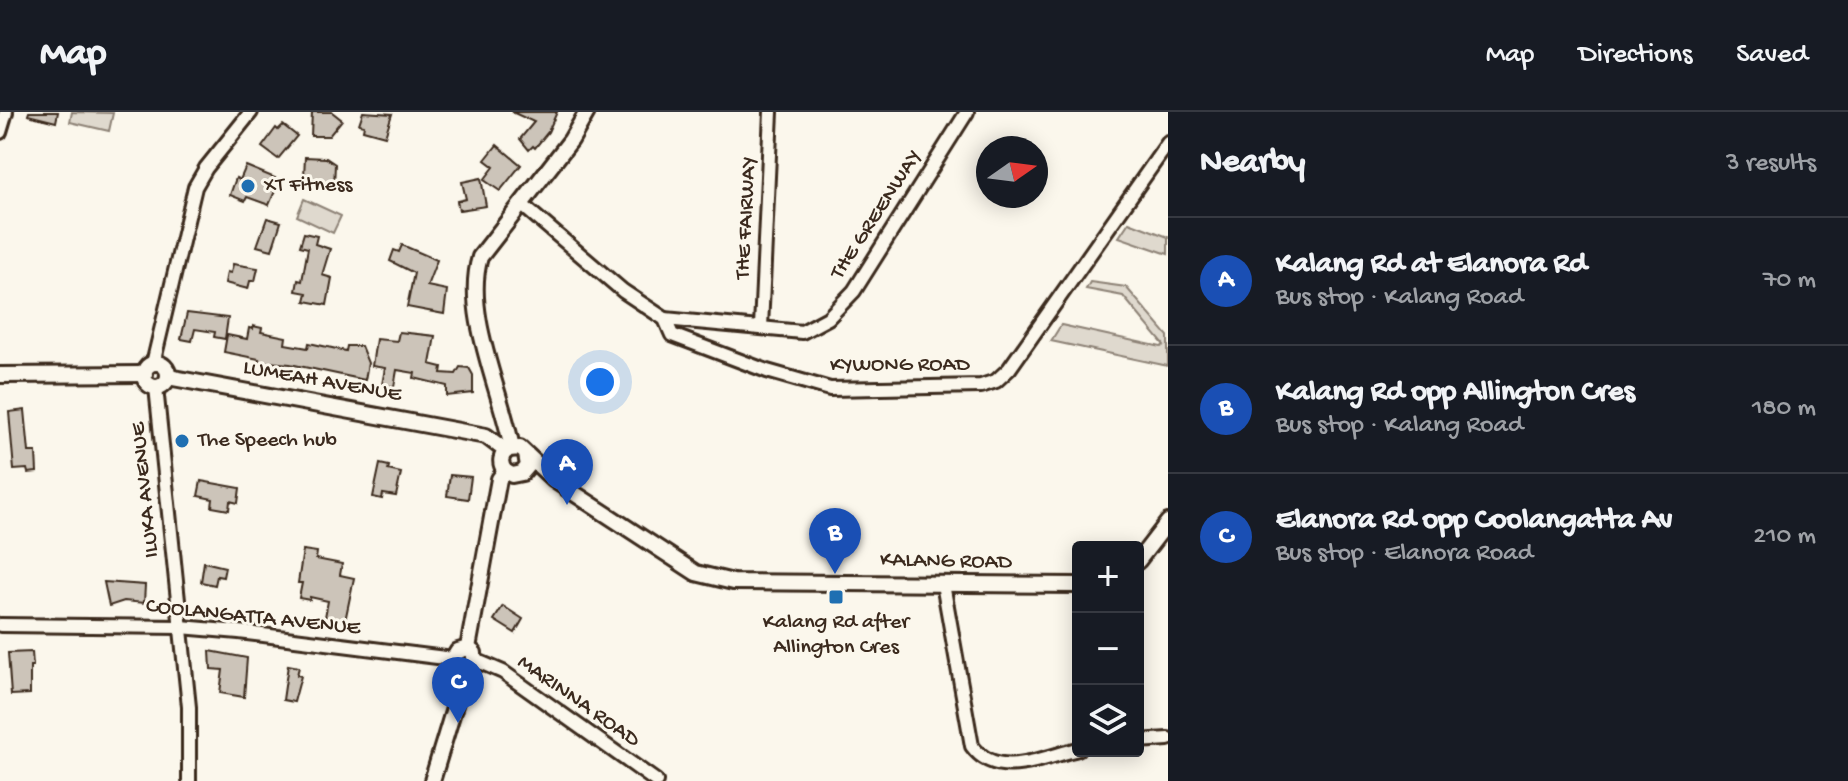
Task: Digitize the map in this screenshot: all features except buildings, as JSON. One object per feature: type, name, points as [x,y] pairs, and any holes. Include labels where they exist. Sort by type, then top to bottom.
[{"type":"street","points":[[0,132],[6,112]]},
{"type":"street","points":[[0,375],[149,369],[163,365],[162,382],[149,384],[149,369],[195,187],[206,168],[251,112]]},
{"type":"street","points":[[432,781],[458,695],[457,665],[469,669],[499,479],[515,461],[478,314],[475,274],[480,257],[571,140],[587,112]]},
{"type":"street","name":"THE FAIRWAY","points":[[761,327],[771,112]]},
{"type":"street","name":"THE GREENWAY","points":[[665,319],[802,332],[828,318],[854,291],[967,112]]},
{"type":"street","name":"KYWONG ROAD","points":[[521,204],[623,291],[665,319],[672,335],[767,371],[830,389],[981,386],[996,381],[1018,357],[1168,143]]},
{"type":"street","name":"LUMEAH AVENUE","points":[[162,382],[469,433]]},
{"type":"street","name":"ILUKA AVENUE","points":[[162,382],[189,707],[189,781]]},
{"type":"street","points":[[469,433],[495,423],[503,410]]},
{"type":"street","name":"KALANG ROAD","points":[[469,433],[494,440],[515,461],[554,480],[696,573],[715,579],[733,582],[1072,585]]},
{"type":"street","points":[[1144,553],[1168,522]]},
{"type":"street","points":[[943,584],[972,746],[981,758],[992,764],[1009,766],[1072,750]]},
{"type":"street","name":"COOLANGATTA AVENUE","points":[[0,625],[181,627],[239,632],[457,665]]},
{"type":"street","name":"MARINNA ROAD","points":[[472,654],[503,672],[656,781]]},
{"type":"street","points":[[1144,741],[1168,739]]},
{"type":"shaded area","points":[[72,112],[113,113],[109,131],[70,122]]},
{"type":"shaded area","points":[[304,199],[341,216],[333,233],[297,216]]},
{"type":"shaded area","points":[[1129,222],[1168,237],[1168,254],[1119,237]]},
{"type":"shaded area","points":[[1090,282],[1126,287],[1168,336],[1168,366],[1051,341],[1061,325],[1161,347],[1164,345],[1123,296],[1086,289]]},
{"type":"place","name":"XT Fitness","points":[[248,186]]},
{"type":"place","name":"The Speech hub","points":[[182,441]]},
{"type":"place","name":"Kalang Rd at Elanora Rd","points":[[567,505]]},
{"type":"place","name":"Kalang Rd opp Allington Cres","points":[[835,574]]},
{"type":"place","name":"Kalang Rd after Allington Cres","points":[[836,597]]},
{"type":"place","name":"Elanora Rd opp Coolangatta Av","points":[[458,723]]}]
